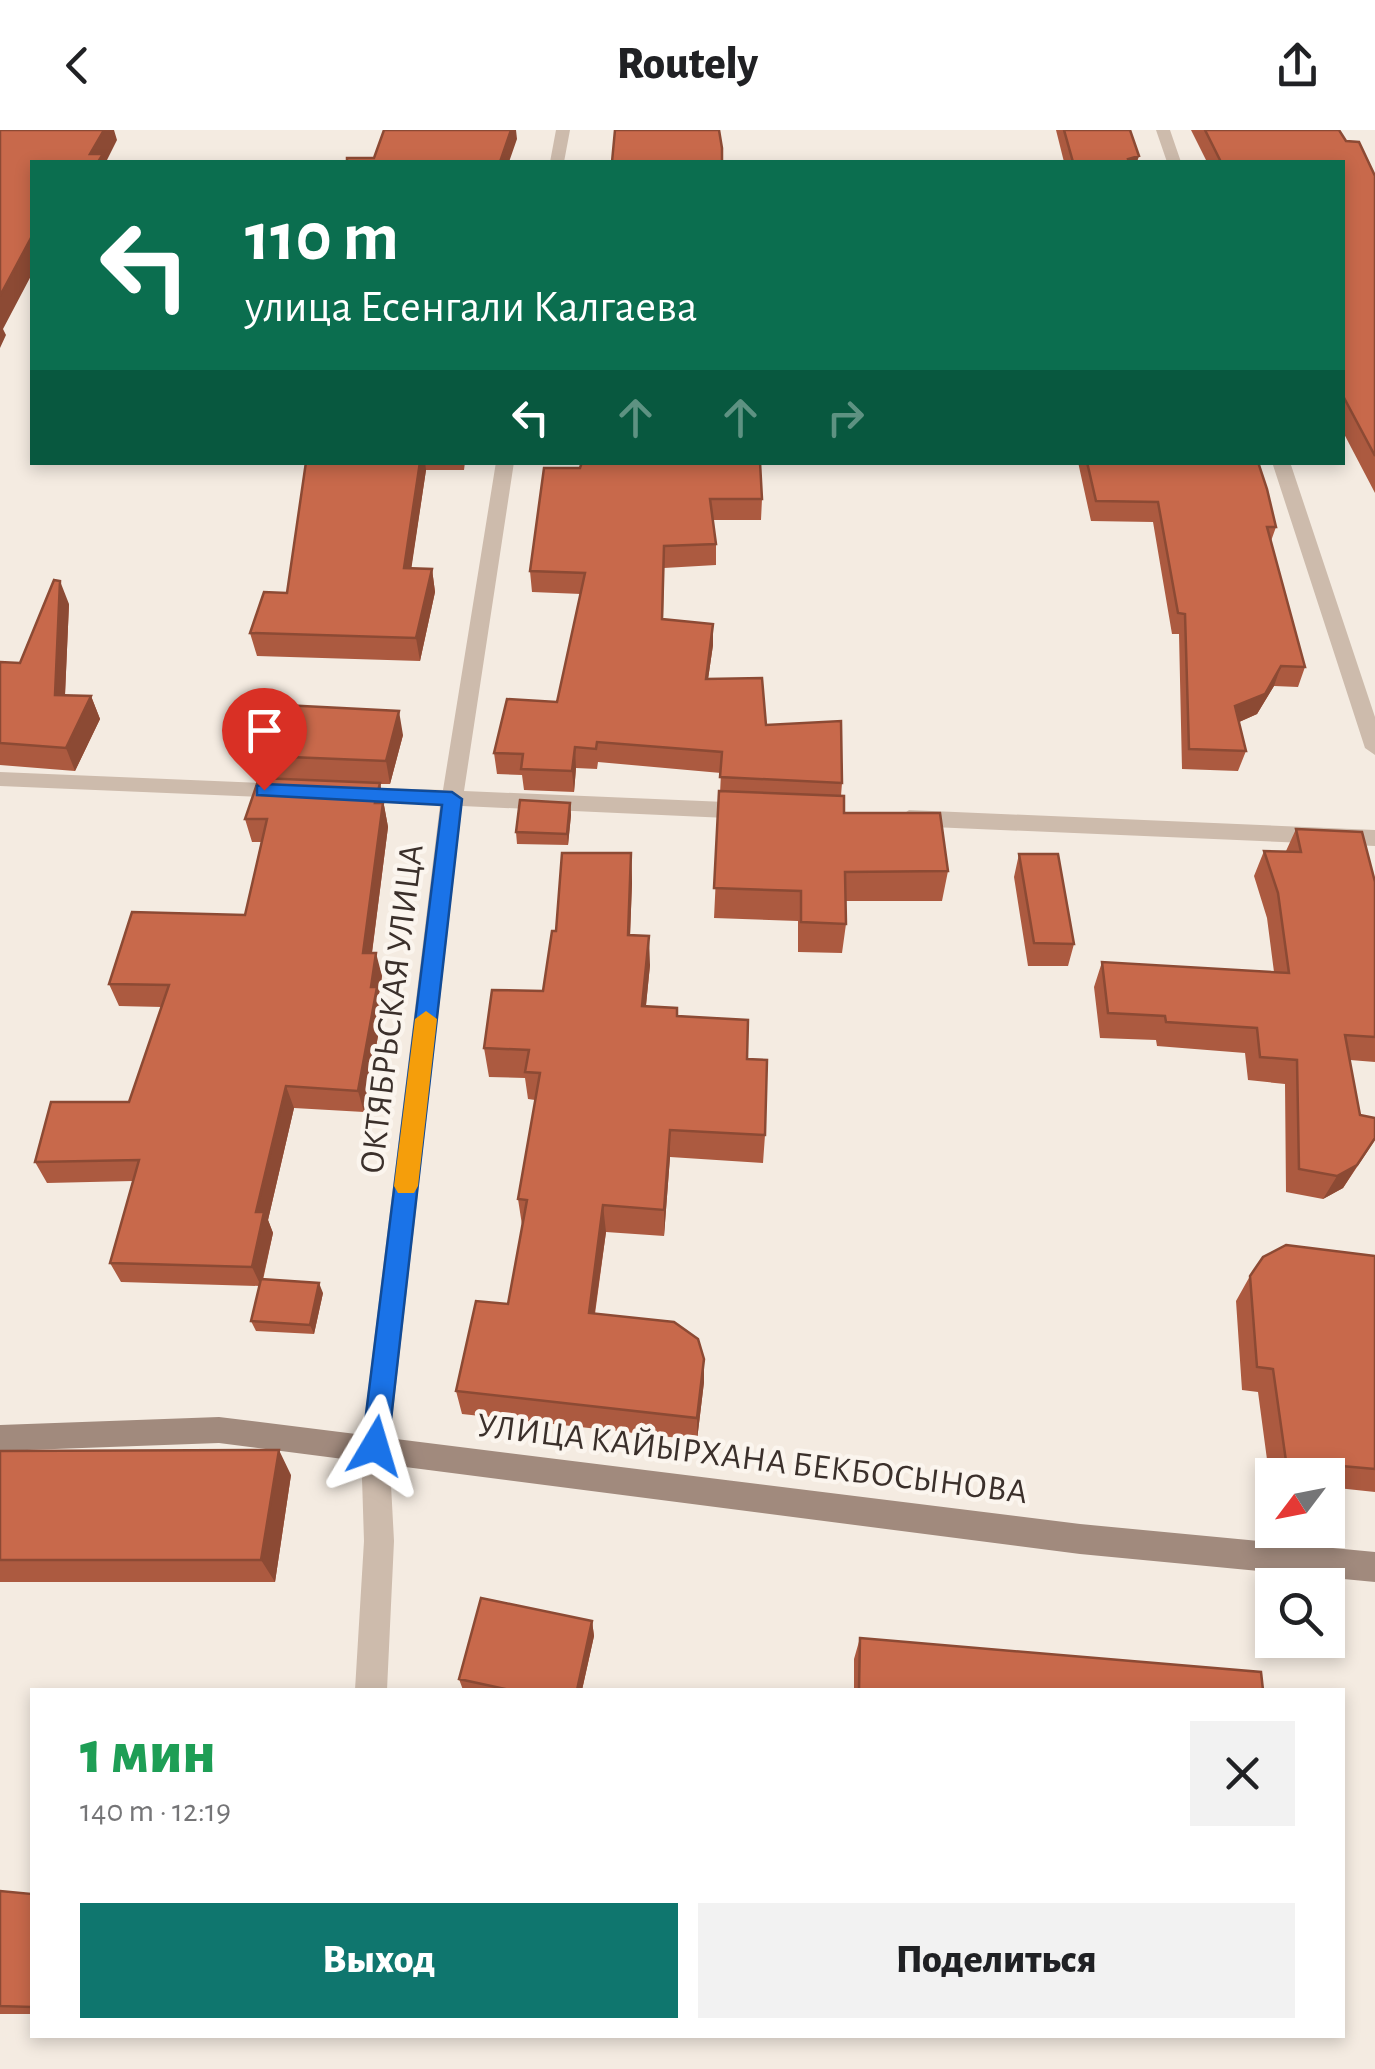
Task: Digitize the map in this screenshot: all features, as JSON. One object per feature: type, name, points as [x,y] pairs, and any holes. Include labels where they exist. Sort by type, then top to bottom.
[{"type":"street","points":[[557,160],[563,130]]},
{"type":"street","points":[[1163,130],[1173,160]]},
{"type":"street","name":"ОКТЯБРЬСКАЯ УЛИЦА","points":[[371,1688],[380,1541],[375,1446],[452,799],[504,465]]},
{"type":"street","points":[[1283,465],[1375,748]]},
{"type":"street","points":[[0,779],[766,812]]},
{"type":"street","points":[[884,817],[1375,838]]},
{"type":"street","name":"УЛИЦА КАЙЫРХАНА БЕКБОСЫНОВА","points":[[0,1438],[219,1430],[375,1446],[1080,1539],[1375,1568]]},
{"type":"building","points":[[0,130],[104,130],[90,154],[103,154],[99,160],[30,160],[30,240],[0,296]]},
{"type":"building","points":[[384,130],[511,130],[501,160],[347,160],[374,158]]},
{"type":"building","points":[[615,130],[719,130],[722,160],[612,160]]},
{"type":"building","points":[[1064,130],[1130,130],[1139,156],[1128,160],[1072,160]]},
{"type":"building","points":[[1205,130],[1339,130],[1346,141],[1359,142],[1375,176],[1375,456],[1345,400],[1345,160],[1220,160]]},
{"type":"building","points":[[306,465],[420,465],[404,568],[432,569],[416,638],[250,633],[264,592],[287,593]]},
{"type":"building","points":[[760,465],[762,499],[710,499],[716,544],[664,546],[662,619],[713,624],[706,679],[762,678],[766,725],[841,721],[842,783],[720,777],[722,752],[597,742],[596,749],[575,747],[572,771],[521,769],[523,754],[494,753],[507,699],[557,702],[585,573],[530,571],[544,468]]},
{"type":"building","points":[[1088,465],[1259,465],[1276,527],[1267,527],[1305,667],[1281,666],[1265,694],[1235,706],[1246,751],[1189,749],[1185,614],[1178,613],[1158,502],[1096,501]]},
{"type":"building","points":[[54,580],[60,581],[55,695],[91,696],[66,748],[0,743],[0,662],[20,663]]},
{"type":"building","points":[[283,705],[399,711],[386,761],[266,756]]},
{"type":"building","points":[[259,778],[380,783],[375,803],[383,803],[363,953],[376,953],[371,987],[377,987],[358,1091],[286,1086],[256,1212],[264,1212],[252,1267],[110,1263],[139,1160],[35,1162],[51,1102],[129,1102],[169,985],[109,984],[132,912],[245,915],[267,819],[245,819]]},
{"type":"building","points":[[719,791],[844,796],[844,813],[940,813],[948,871],[845,872],[846,924],[801,922],[801,891],[714,888]]},
{"type":"building","points":[[520,800],[570,803],[567,834],[516,832]]},
{"type":"building","points":[[1296,829],[1362,832],[1375,882],[1375,1037],[1345,1035],[1360,1115],[1375,1118],[1375,1138],[1357,1165],[1337,1176],[1299,1169],[1297,1060],[1260,1057],[1257,1028],[1166,1022],[1165,1016],[1108,1013],[1102,962],[1289,973],[1278,893],[1264,851],[1301,852]]},
{"type":"building","points":[[562,853],[631,853],[628,935],[649,936],[642,1006],[677,1008],[677,1016],[748,1020],[747,1059],[767,1060],[765,1135],[670,1130],[664,1210],[603,1205],[589,1313],[674,1322],[698,1339],[704,1359],[697,1418],[456,1391],[476,1301],[508,1304],[527,1200],[518,1199],[540,1073],[525,1072],[529,1050],[484,1048],[492,990],[543,991],[552,931],[556,931]]},
{"type":"building","points":[[1019,854],[1058,854],[1074,944],[1034,943]]},
{"type":"building","points":[[1286,1245],[1375,1256],[1375,1469],[1345,1466],[1345,1458],[1286,1458],[1273,1369],[1257,1367],[1250,1276],[1263,1257]]},
{"type":"building","points":[[261,1279],[319,1283],[310,1325],[251,1321]]},
{"type":"building","points":[[279,1450],[261,1560],[0,1560],[0,1451]]},
{"type":"building","points":[[481,1598],[592,1621],[577,1688],[501,1688],[459,1679]]},
{"type":"building","points":[[860,1638],[1261,1672],[1263,1688],[859,1688]]},
{"type":"building","points":[[0,1891],[30,1894],[30,2007],[0,2006]]},
{"type":"slow traffic","points":[[406,1186],[426,1019]]},
{"type":"route","points":[[264,790],[452,799],[375,1446]]}]
